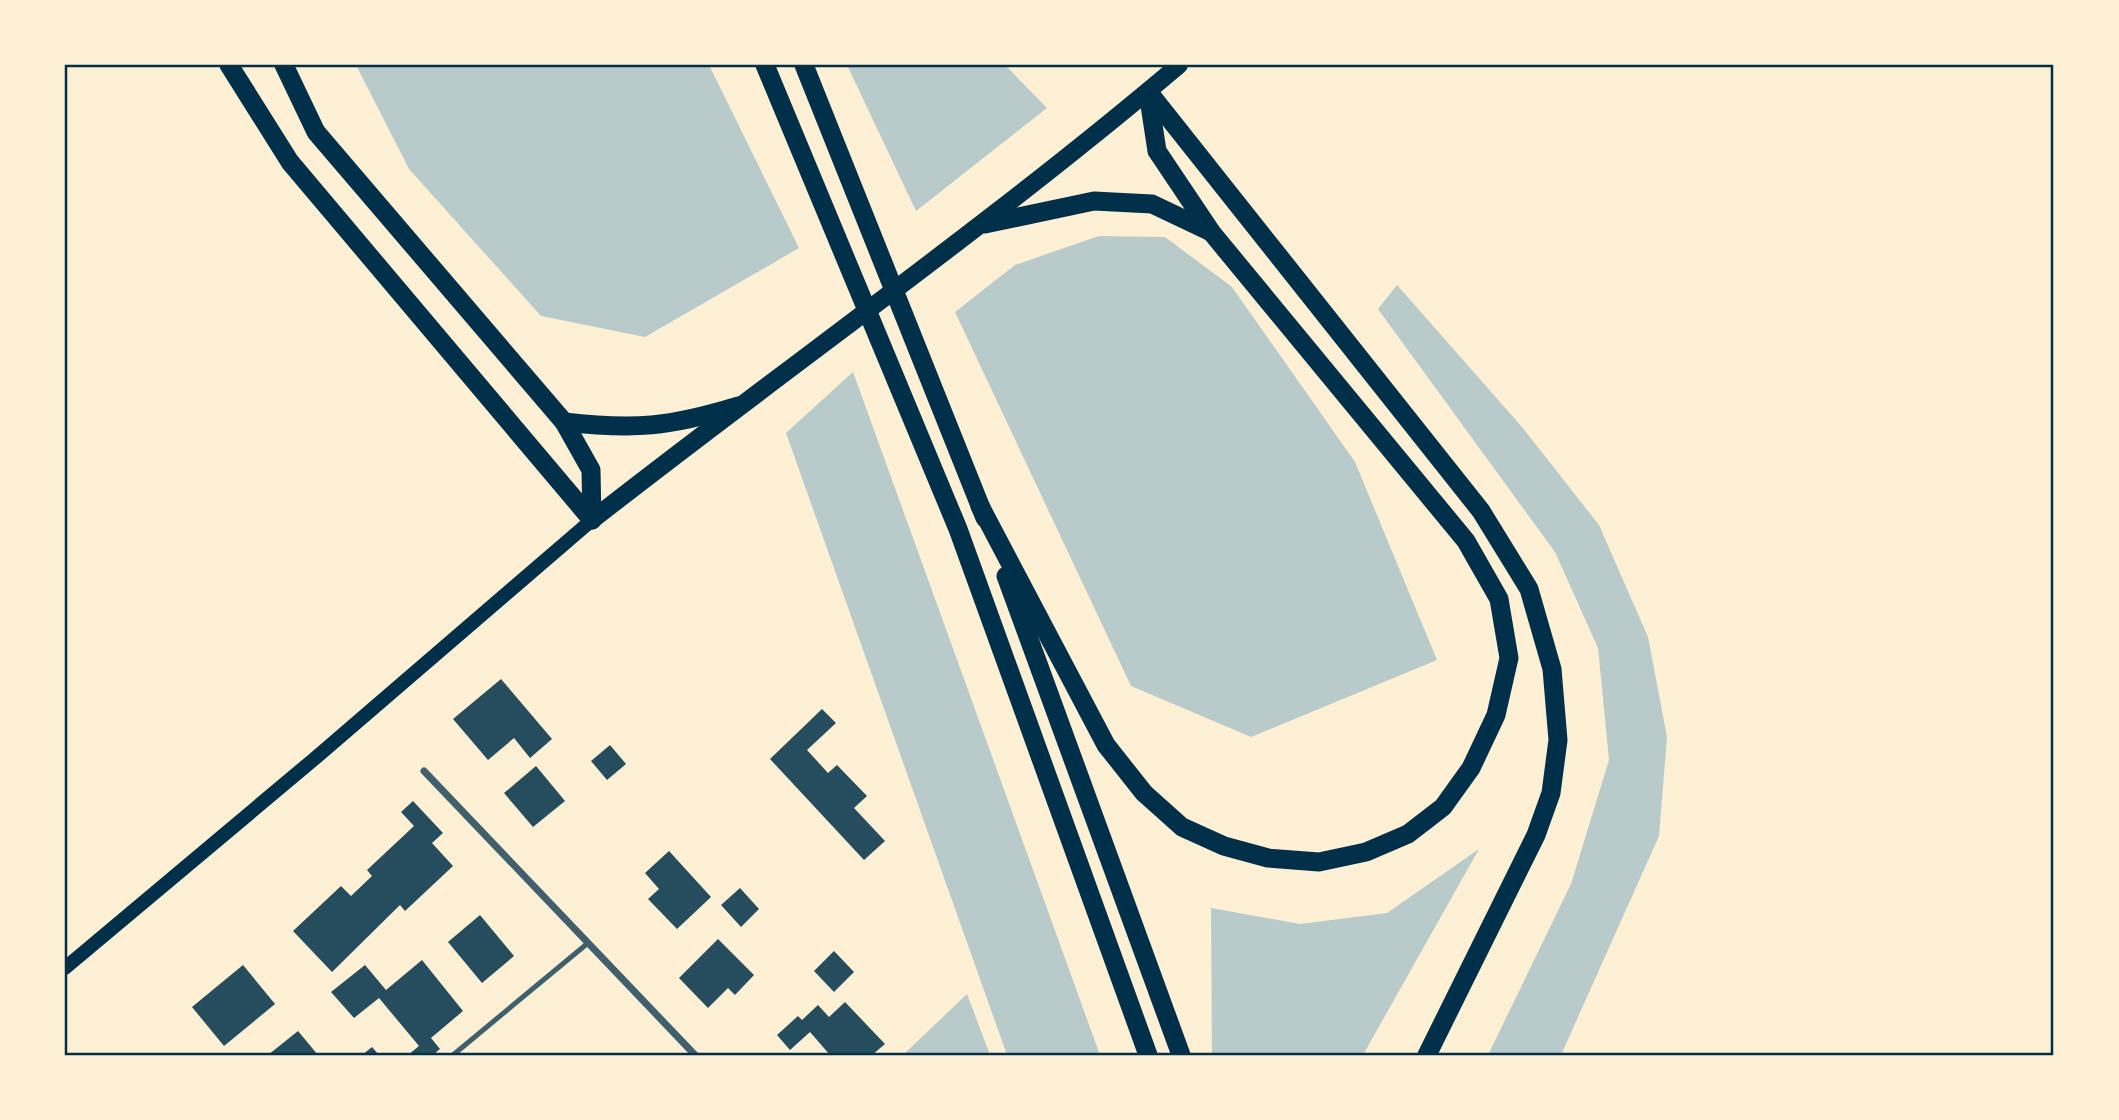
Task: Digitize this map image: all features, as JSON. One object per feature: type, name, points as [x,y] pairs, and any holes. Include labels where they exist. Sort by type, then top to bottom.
[{"type":"highway","points":[[229,65],[290,162],[592,520]]},
{"type":"highway","points":[[284,65],[316,132],[564,422],[592,470],[592,520]]},
{"type":"highway","points":[[765,65],[958,529],[1148,1055]]},
{"type":"highway","points":[[804,65],[980,506],[1181,1055]]},
{"type":"highway","points":[[980,506],[1106,744],[1144,793],[1182,827],[1224,846],[1268,858],[1319,862],[1366,852],[1408,834],[1443,807],[1471,768],[1496,715],[1509,658],[1499,599],[1466,541],[1212,233],[1157,151],[1148,92]]},
{"type":"highway","points":[[1148,92],[1480,511],[1529,589],[1552,668],[1558,740],[1551,793],[1535,835],[1427,1055]]},
{"type":"highway","points":[[985,223],[1094,201],[1153,204],[1212,233]]},
{"type":"highway","points":[[564,422],[634,428],[681,423],[738,406]]},
{"type":"main road","points":[[65,968],[592,520],[738,406],[985,223],[1180,65]]},
{"type":"street","points":[[424,771],[695,1055]]},
{"type":"lane","points":[[453,1055],[588,943]]},
{"type":"shaded area","points":[[356,65],[709,65],[799,248],[645,337],[541,316],[409,169]]},
{"type":"shaded area","points":[[847,65],[1005,65],[1047,108],[916,211]]},
{"type":"shaded area","points":[[1099,236],[1165,237],[1232,287],[1355,462],[1437,660],[1251,737],[1131,686],[955,312],[1015,265]]},
{"type":"shaded area","points":[[1397,285],[1522,427],[1599,525],[1648,637],[1667,737],[1659,836],[1561,1055],[1488,1055],[1571,884],[1609,760],[1598,648],[1555,552],[1378,309]]},
{"type":"shaded area","points":[[853,372],[1100,1055],[1007,1055],[786,433]]},
{"type":"shaded area","points":[[1479,849],[1363,1055],[1212,1055],[1211,908],[1300,924],[1387,913]]},
{"type":"shaded area","points":[[967,994],[990,1055],[903,1055]]},
{"type":"building","points":[[501,679],[552,739],[530,758],[514,738],[488,760],[453,719]]},
{"type":"building","points":[[822,709],[836,723],[807,750],[828,773],[837,765],[867,796],[854,808],[885,841],[864,860],[770,759]]},
{"type":"building","points":[[610,745],[626,764],[607,780],[591,761]]},
{"type":"building","points":[[536,766],[565,801],[533,827],[504,793]]},
{"type":"building","points":[[413,801],[443,833],[432,843],[453,866],[405,911],[400,905],[332,972],[293,931],[341,886],[351,896],[372,876],[367,870],[414,826],[401,812]]},
{"type":"building","points":[[669,851],[711,897],[677,929],[648,899],[659,889],[645,873]]},
{"type":"building","points":[[740,888],[759,909],[741,927],[721,905]]},
{"type":"building","points":[[480,915],[514,956],[482,983],[448,942]]},
{"type":"building","points":[[718,939],[754,975],[735,995],[728,988],[708,1008],[679,978]]},
{"type":"building","points":[[834,951],[854,972],[834,992],[814,971]]},
{"type":"building","points":[[422,960],[463,1011],[431,1038],[440,1049],[433,1055],[408,1055],[419,1046],[379,998],[354,1018],[331,992],[365,965],[386,990]]},
{"type":"building","points":[[243,965],[275,1004],[224,1046],[192,1007]]},
{"type":"building","points":[[845,1002],[885,1044],[872,1055],[830,1055],[810,1032],[790,1050],[777,1035],[798,1016],[802,1020],[818,1005],[829,1017]]},
{"type":"building","points":[[298,1031],[318,1055],[268,1055]]},
{"type":"building","points":[[372,1047],[379,1055],[362,1055]]}]
